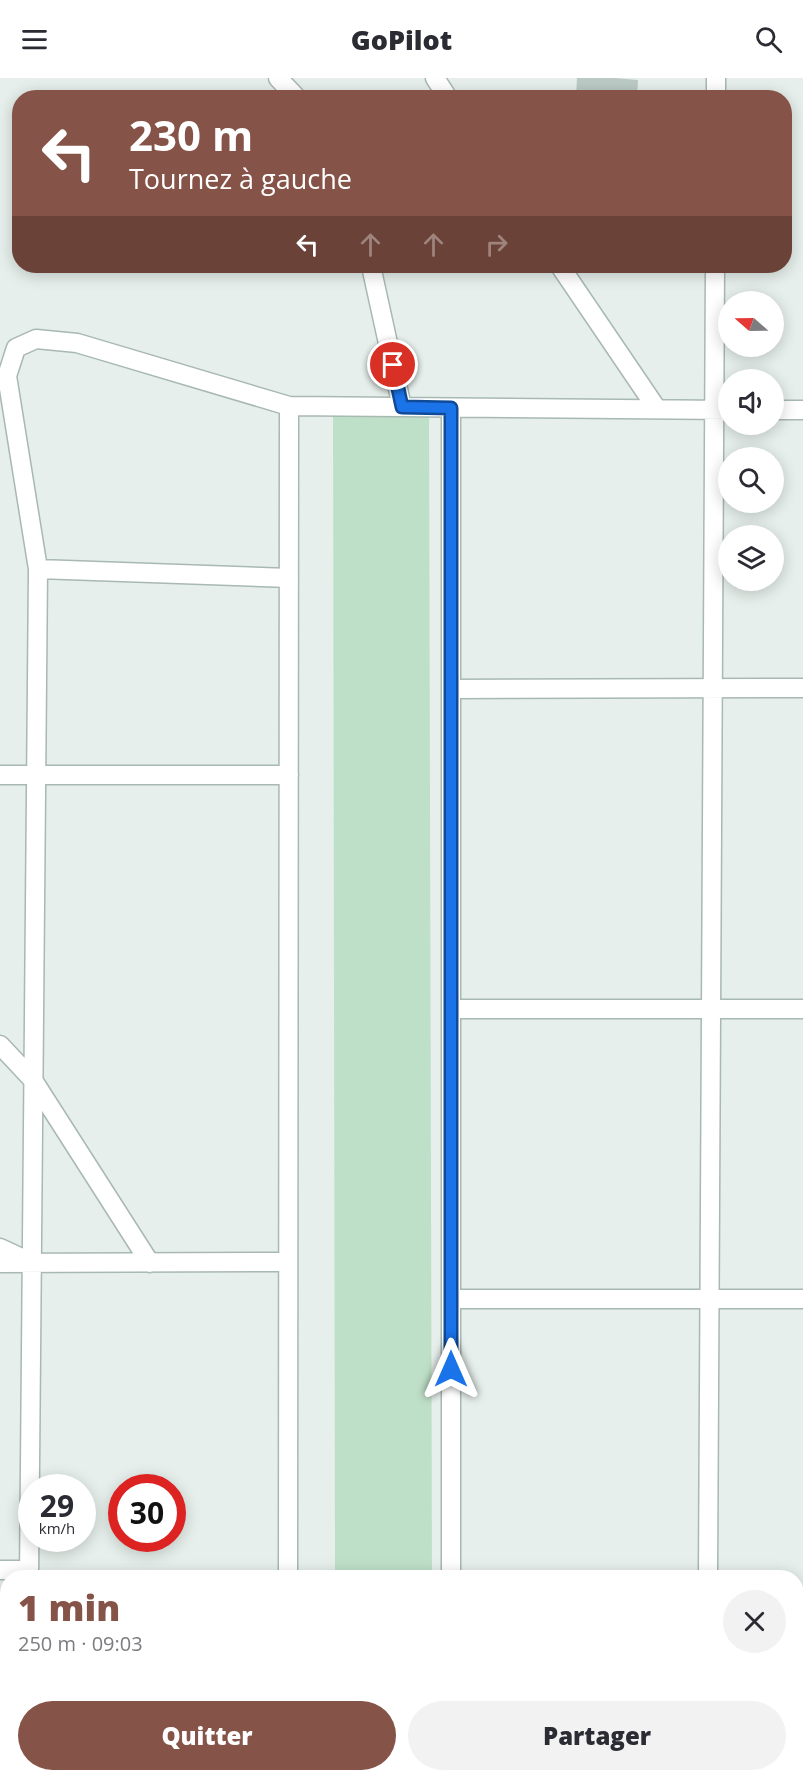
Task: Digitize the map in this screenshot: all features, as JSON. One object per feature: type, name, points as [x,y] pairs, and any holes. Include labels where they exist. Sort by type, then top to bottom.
[{"type":"street","points":[[278,78],[289,90]]},
{"type":"street","points":[[373,273],[402,407]]},
{"type":"street","points":[[565,273],[657,409]]},
{"type":"street","points":[[715,273],[720,369]]},
{"type":"street","points":[[29,1570],[38,569],[7,376],[16,348],[36,339],[77,344],[289,406],[718,409]]},
{"type":"street","points":[[288,1570],[289,406]]},
{"type":"street","points":[[451,408],[451,1570]]},
{"type":"street","points":[[784,410],[803,410]]},
{"type":"street","points":[[708,1570],[713,688],[721,435]]},
{"type":"street","points":[[38,569],[289,578]]},
{"type":"street","points":[[451,689],[803,688]]},
{"type":"street","points":[[0,775],[289,775]]},
{"type":"street","points":[[451,1009],[803,1008]]},
{"type":"street","points":[[0,1045],[33,1080],[150,1263]]},
{"type":"street","points":[[0,1248],[32,1263]]},
{"type":"street","points":[[0,1263],[288,1262]]},
{"type":"street","points":[[451,1299],[803,1299]]},
{"type":"green space","points":[[429,401],[432,1570],[335,1570],[333,402]]},
{"type":"building","points":[[577,78],[638,80],[637,90],[576,90]]},
{"type":"route","points":[[393,365],[402,407],[451,408],[451,1369]]}]
